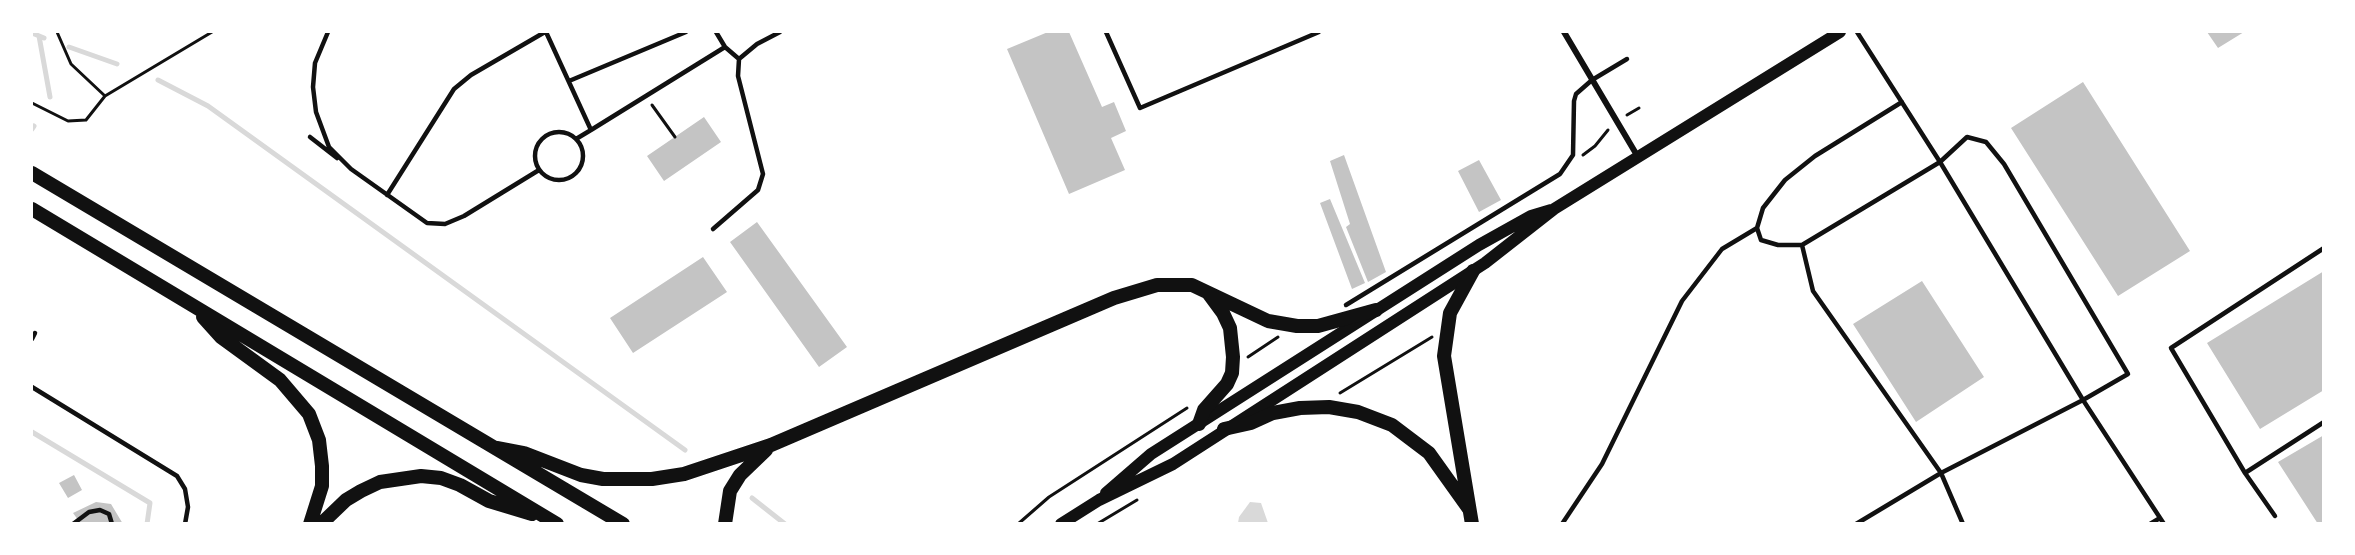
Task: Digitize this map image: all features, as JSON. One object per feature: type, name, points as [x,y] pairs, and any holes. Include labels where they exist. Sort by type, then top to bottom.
[{"type":"highway","points":[[32,173],[623,524]]},
{"type":"highway","points":[[32,209],[551,520]]},
{"type":"highway","points":[[1472,524],[1444,356],[1445,333],[1450,313],[1473,271]]},
{"type":"highway","points":[[498,448],[524,453],[581,475],[628,480],[684,474],[771,445],[1142,288],[1173,283],[1192,285],[1268,321],[1285,324],[1318,326],[1376,310]]},
{"type":"highway","points":[[1199,424],[1204,410],[1227,384],[1232,373],[1230,328],[1223,313],[1208,292]]},
{"type":"highway","points":[[196,308],[221,337],[280,380],[309,414],[320,440],[322,466],[322,486],[310,524]]},
{"type":"highway","points":[[1224,429],[1251,423],[1274,413],[1300,408],[1329,407],[1358,412],[1392,425],[1429,453],[1469,509]]},
{"type":"highway","points":[[725,524],[728,500],[735,483],[750,463],[771,445]]},
{"type":"highway","points":[[321,524],[346,500],[361,491],[380,483],[421,477],[441,478],[460,485],[489,501],[551,520]]},
{"type":"main road","points":[[1061,524],[1099,500],[1165,468],[1473,271],[1515,242],[1554,209],[1840,32]]},
{"type":"main road","points":[[1099,500],[1151,454],[1376,310],[1508,227],[1554,209]]},
{"type":"street","points":[[1564,32],[1638,157]]},
{"type":"lane","points":[[328,32],[315,63],[313,87],[316,112],[329,147],[351,169]]},
{"type":"lane","points":[[387,195],[454,89],[471,75],[545,32],[591,130]]},
{"type":"lane","points":[[569,81],[686,32]]},
{"type":"lane","points":[[716,32],[725,47],[739,59]]},
{"type":"lane","points":[[713,229],[758,190],[763,174],[738,76],[739,59],[757,44],[780,32]]},
{"type":"lane","points":[[1106,32],[1140,108],[1319,32]]},
{"type":"lane","points":[[1857,32],[1940,162],[2083,400],[2164,524]]},
{"type":"lane","points":[[576,139],[725,47]]},
{"type":"lane","points":[[1346,305],[1560,174],[1569,164],[1575,142],[1574,101],[1581,88],[1627,59]]},
{"type":"lane","points":[[1856,524],[1941,473],[2083,400],[2128,374],[2004,164],[1986,142],[1967,137],[1940,162],[1802,245],[1778,245],[1761,240],[1757,228],[1763,208],[1785,180],[1815,156],[1902,102]]},
{"type":"lane","points":[[562,132],[576,139],[580,145],[582,161],[574,174],[560,180],[551,179],[538,170],[535,163],[536,147],[546,135],[562,132]]},
{"type":"lane","points":[[310,137],[427,223],[445,224],[464,216],[538,170]]},
{"type":"lane","points":[[1562,524],[1602,465],[1682,301],[1722,249],[1757,228]]},
{"type":"lane","points":[[1802,245],[1813,291],[1941,473],[1963,524]]},
{"type":"lane","points":[[2275,516],[2245,474],[2171,348],[2324,248]]},
{"type":"lane","points":[[32,339],[35,333]]},
{"type":"lane","points":[[32,387],[177,476],[185,489],[188,507],[185,524]]},
{"type":"lane","points":[[2245,474],[2324,422]]},
{"type":"lane","points":[[73,524],[89,512],[100,510],[109,514],[112,524]]},
{"type":"lane","points":[[2150,524],[2160,518]]},
{"type":"path","points":[[57,32],[71,64],[105,96]]},
{"type":"path","points":[[32,103],[68,121],[86,120],[105,96],[212,32]]},
{"type":"path","points":[[646,96],[675,137]]},
{"type":"path","points":[[1569,164],[1595,146],[1617,122],[1639,108]]},
{"type":"path","points":[[1233,357],[1249,357],[1280,336],[1285,324]]},
{"type":"path","points":[[1329,407],[1330,398],[1439,333],[1445,333]]},
{"type":"path","points":[[1018,524],[1049,497],[1189,407]]},
{"type":"path","points":[[1097,524],[1138,499]]},
{"type":"shaded area","points":[[1250,502],[1261,503],[1268,523],[1238,523],[1239,517]]},
{"type":"building","points":[[1048,32],[1069,32],[1102,107],[1114,102],[1126,131],[1111,138],[1125,170],[1069,194],[1007,49]]},
{"type":"building","points":[[2207,32],[2244,32],[2218,48]]},
{"type":"building","points":[[2083,82],[2190,251],[2118,296],[2011,128]]},
{"type":"building","points":[[704,117],[721,142],[664,181],[647,156]]},
{"type":"building","points":[[1344,155],[1386,272],[1368,282],[1346,227],[1350,224],[1330,161]]},
{"type":"building","points":[[1479,160],[1501,200],[1479,212],[1458,171]]},
{"type":"building","points":[[1330,199],[1365,283],[1352,289],[1320,203]]},
{"type":"building","points":[[757,222],[847,347],[819,367],[730,242]]},
{"type":"building","points":[[703,257],[727,292],[633,353],[610,318]]},
{"type":"building","points":[[2324,271],[2324,390],[2260,429],[2207,343]]},
{"type":"building","points":[[1922,281],[1984,377],[1916,422],[1853,324]]},
{"type":"building","points":[[2324,435],[2324,524],[2318,524],[2278,462]]},
{"type":"building","points":[[74,475],[82,490],[68,498],[59,483]]},
{"type":"building","points":[[96,502],[111,504],[123,524],[81,524],[73,513]]},
{"type":"waterway","points":[[32,33],[44,38]]},
{"type":"waterway","points":[[39,36],[50,97]]},
{"type":"waterway","points":[[69,47],[117,64]]},
{"type":"waterway","points":[[158,80],[208,106],[685,450]]},
{"type":"waterway","points":[[32,432],[150,503],[147,524]]},
{"type":"waterway","points":[[752,498],[785,524]]}]
